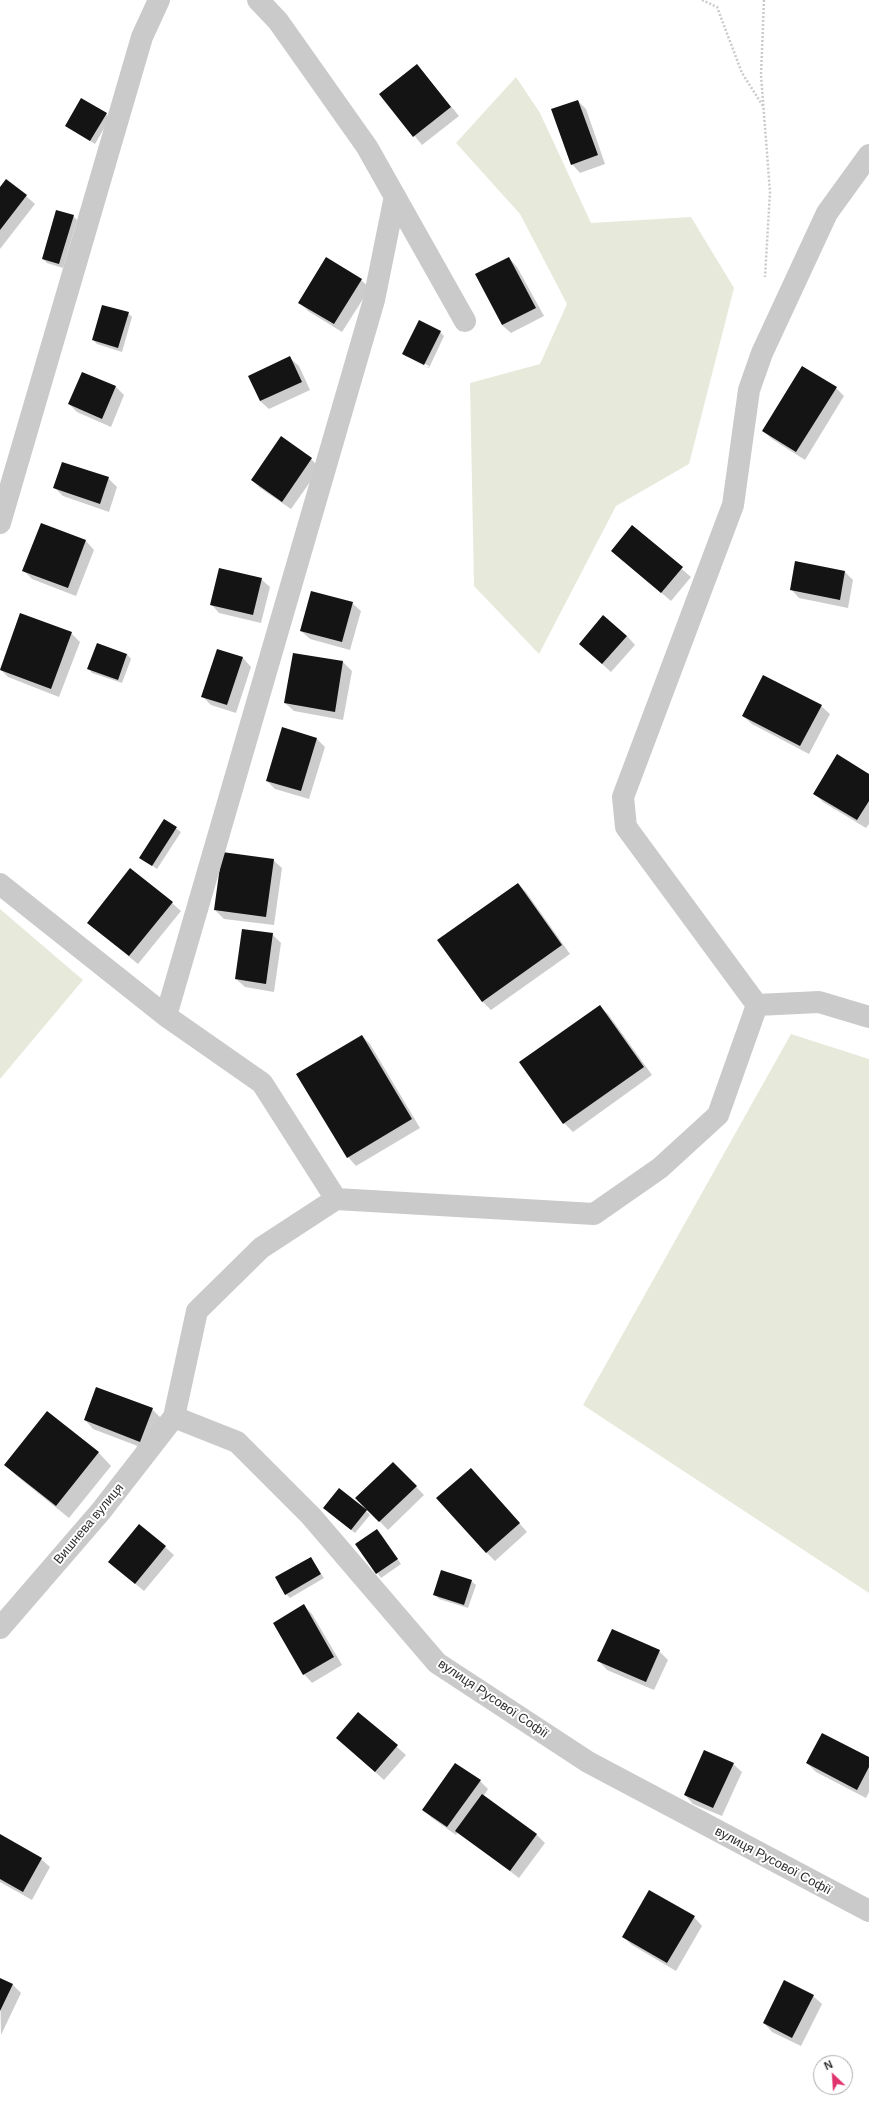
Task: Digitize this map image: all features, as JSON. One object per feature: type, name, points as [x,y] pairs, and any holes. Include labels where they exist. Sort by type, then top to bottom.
[{"type":"street","points":[[0,523],[142,37],[159,0]]},
{"type":"street","points":[[258,0],[278,21],[368,147],[465,321]]},
{"type":"street","points":[[757,1005],[626,827],[623,797],[732,505],[749,390],[762,353],[827,213],[869,155]]},
{"type":"street","points":[[166,1016],[374,300],[395,196]]},
{"type":"street","points":[[0,884],[166,1016],[262,1083],[336,1200]]},
{"type":"street","points":[[757,1005],[819,1002],[869,1017]]},
{"type":"street","points":[[174,1417],[197,1311],[261,1248],[336,1200],[594,1214],[660,1168],[718,1115],[757,1005]]},
{"type":"street","name":"Вишнева вулиця","points":[[0,1628],[101,1511],[174,1417]]},
{"type":"street","name":"вулиця Русової Софії","points":[[174,1417],[237,1442],[311,1516],[437,1663],[588,1762],[869,1911]]},
{"type":"path","points":[[702,0],[717,7],[742,73],[763,107]]},
{"type":"path","points":[[764,0],[761,75],[770,192],[765,284]]},
{"type":"shaded area","points":[[516,77],[540,113],[591,223],[691,217],[734,288],[689,464],[616,506],[539,654],[474,586],[470,383],[540,364],[567,304],[520,214],[456,143]]},
{"type":"shaded area","points":[[0,909],[83,980],[0,1079]]},
{"type":"shaded area","points":[[791,1034],[869,1059],[869,1593],[583,1405]]},
{"type":"building","points":[[417,64],[451,107],[413,137],[379,94]]},
{"type":"building","points":[[81,98],[107,113],[90,141],[65,126]]},
{"type":"building","points":[[578,100],[598,155],[571,165],[551,109]]},
{"type":"building","points":[[6,179],[27,195],[0,230],[0,187]]},
{"type":"building","points":[[56,210],[74,215],[59,264],[42,259]]},
{"type":"building","points":[[326,257],[362,279],[334,324],[298,303]]},
{"type":"building","points":[[509,257],[536,308],[502,325],[475,274]]},
{"type":"building","points":[[102,305],[129,312],[118,348],[92,340]]},
{"type":"building","points":[[419,320],[441,331],[424,365],[402,354]]},
{"type":"building","points":[[290,356],[302,382],[260,401],[248,376]]},
{"type":"building","points":[[802,366],[837,387],[796,452],[762,431]]},
{"type":"building","points":[[82,372],[116,386],[102,419],[68,404]]},
{"type":"building","points":[[281,436],[312,458],[282,502],[251,480]]},
{"type":"building","points":[[62,462],[109,477],[100,504],[53,488]]},
{"type":"building","points":[[41,523],[86,540],[68,588],[22,571]]},
{"type":"building","points":[[632,525],[683,567],[661,593],[611,551]]},
{"type":"building","points":[[795,561],[845,571],[840,600],[790,590]]},
{"type":"building","points":[[219,568],[262,578],[253,615],[210,605]]},
{"type":"building","points":[[311,591],[353,602],[342,642],[300,631]]},
{"type":"building","points":[[20,613],[72,632],[51,689],[0,670]]},
{"type":"building","points":[[603,615],[627,636],[602,664],[579,644]]},
{"type":"building","points":[[97,643],[127,654],[118,680],[87,669]]},
{"type":"building","points":[[217,649],[243,657],[227,705],[201,697]]},
{"type":"building","points":[[293,653],[343,661],[335,712],[284,703]]},
{"type":"building","points":[[763,675],[822,705],[800,746],[742,716]]},
{"type":"building","points":[[282,727],[317,738],[301,791],[266,781]]},
{"type":"building","points":[[837,754],[869,774],[869,801],[857,820],[813,794]]},
{"type":"building","points":[[164,819],[177,827],[152,866],[139,858]]},
{"type":"building","points":[[222,852],[274,859],[266,917],[214,910]]},
{"type":"building","points":[[130,868],[173,902],[129,956],[87,923]]},
{"type":"building","points":[[518,883],[562,945],[482,1002],[437,940]]},
{"type":"building","points":[[242,929],[273,933],[266,984],[235,979]]},
{"type":"building","points":[[600,1005],[644,1067],[563,1124],[519,1062]]},
{"type":"building","points":[[362,1035],[412,1119],[347,1158],[296,1074]]},
{"type":"building","points":[[96,1387],[153,1408],[140,1442],[84,1420]]},
{"type":"building","points":[[47,1411],[99,1452],[56,1506],[4,1465]]},
{"type":"building","points":[[393,1462],[417,1486],[379,1522],[355,1498]]},
{"type":"building","points":[[471,1468],[520,1523],[486,1553],[436,1498]]},
{"type":"building","points":[[339,1488],[367,1510],[351,1530],[323,1508]]},
{"type":"building","points":[[139,1524],[166,1546],[135,1584],[108,1562]]},
{"type":"building","points":[[377,1529],[398,1559],[376,1574],[355,1544]]},
{"type":"building","points":[[311,1557],[321,1574],[285,1595],[275,1577]]},
{"type":"building","points":[[441,1570],[472,1580],[464,1605],[433,1595]]},
{"type":"building","points":[[304,1604],[334,1657],[303,1675],[273,1623]]},
{"type":"building","points":[[612,1629],[660,1650],[646,1682],[597,1661]]},
{"type":"building","points":[[358,1712],[398,1745],[375,1772],[336,1738]]},
{"type":"building","points":[[822,1733],[869,1757],[869,1767],[857,1790],[806,1763]]},
{"type":"building","points":[[704,1750],[734,1763],[713,1808],[684,1795]]},
{"type":"building","points":[[455,1763],[481,1780],[447,1827],[422,1810]]},
{"type":"building","points":[[482,1794],[537,1834],[510,1871],[455,1831]]},
{"type":"building","points":[[0,1834],[42,1858],[23,1892],[0,1879]]},
{"type":"building","points":[[649,1890],[695,1916],[667,1963],[622,1937]]},
{"type":"building","points":[[0,1978],[13,1984],[0,2011]]},
{"type":"building","points":[[784,1980],[814,1995],[792,2038],[763,2023]]}]
